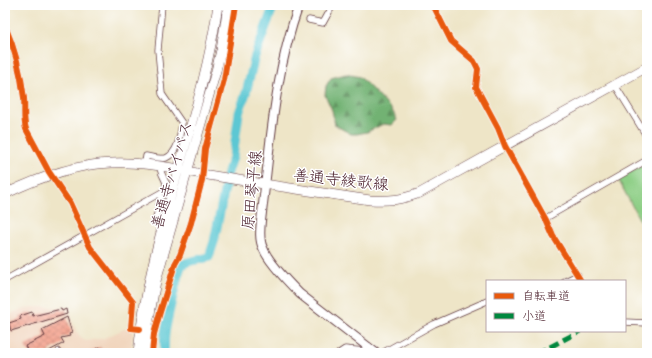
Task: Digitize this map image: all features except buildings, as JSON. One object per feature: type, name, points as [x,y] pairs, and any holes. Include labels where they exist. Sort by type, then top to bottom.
[{"type":"main road","name":"善通寺バイパス","points":[[138,353],[140,329],[149,279],[162,226],[206,68],[218,5]]},
{"type":"main road","name":"善通寺バイパス","points":[[145,353],[147,330],[156,281],[216,71],[228,5]]},
{"type":"main road","name":"原田琴平線","points":[[299,5],[284,54],[276,96],[260,232],[262,248],[266,255],[300,294],[369,346],[376,353]]},
{"type":"main road","name":"善通寺綾歌線","points":[[8,192],[51,175],[79,168],[111,163],[160,166],[205,175],[370,200],[400,200],[420,193],[647,66]]},
{"type":"street","points":[[145,164],[146,156],[164,158],[172,154],[179,139],[182,124],[162,94],[158,50],[162,5]]},
{"type":"street","points":[[152,353],[154,334],[160,312],[175,264],[180,256],[191,223],[205,175],[205,149],[224,80],[236,5]]},
{"type":"street","points":[[309,20],[323,23],[333,5]]},
{"type":"street","points":[[435,5],[434,7],[451,41],[477,65],[478,76],[476,87],[498,128],[505,146],[546,218],[553,236],[580,280]]},
{"type":"street","points":[[5,26],[21,76],[25,110],[24,121],[40,157],[70,203],[90,247],[132,302],[131,328],[140,329]]},
{"type":"street","points":[[615,85],[647,137]]},
{"type":"street","points":[[546,218],[647,160]]},
{"type":"street","points":[[5,280],[159,194],[166,188],[160,166]]},
{"type":"street","points":[[5,183],[8,192]]},
{"type":"street","points":[[159,194],[160,197],[154,222],[162,226]]},
{"type":"street","points":[[567,280],[578,275]]},
{"type":"street","points":[[382,353],[434,324],[486,301]]},
{"type":"street","points":[[626,322],[647,323]]},
{"type":"street","points":[[339,353],[345,349],[365,351],[369,346]]},
{"type":"shaded area","points":[[31,307],[69,307],[74,327],[82,339],[86,341],[104,338],[129,327],[133,330],[131,353],[5,353],[5,320],[14,312]]},
{"type":"green space","points":[[346,74],[360,77],[392,110],[397,120],[392,125],[383,124],[367,132],[351,134],[335,125],[332,110],[325,95],[326,86],[331,78]]},
{"type":"green space","points":[[647,163],[647,234],[618,179]]},
{"type":"waterway","points":[[164,353],[168,320],[180,269],[184,263],[209,257],[214,242],[228,172],[233,157],[239,113],[246,93],[255,56],[274,5]]},
{"type":"marked path","points":[[536,353],[578,332]]},
{"type":"cycle path","points":[[152,353],[154,334],[160,312],[175,264],[180,255],[191,223],[202,180],[205,149],[224,80],[236,5]]},
{"type":"cycle path","points":[[435,5],[434,7],[451,41],[474,61],[478,69],[476,87],[498,128],[505,146],[546,220],[553,236],[580,280]]},
{"type":"cycle path","points":[[5,26],[15,52],[21,79],[26,129],[49,172],[70,203],[90,247],[133,302],[131,328],[140,329]]}]
